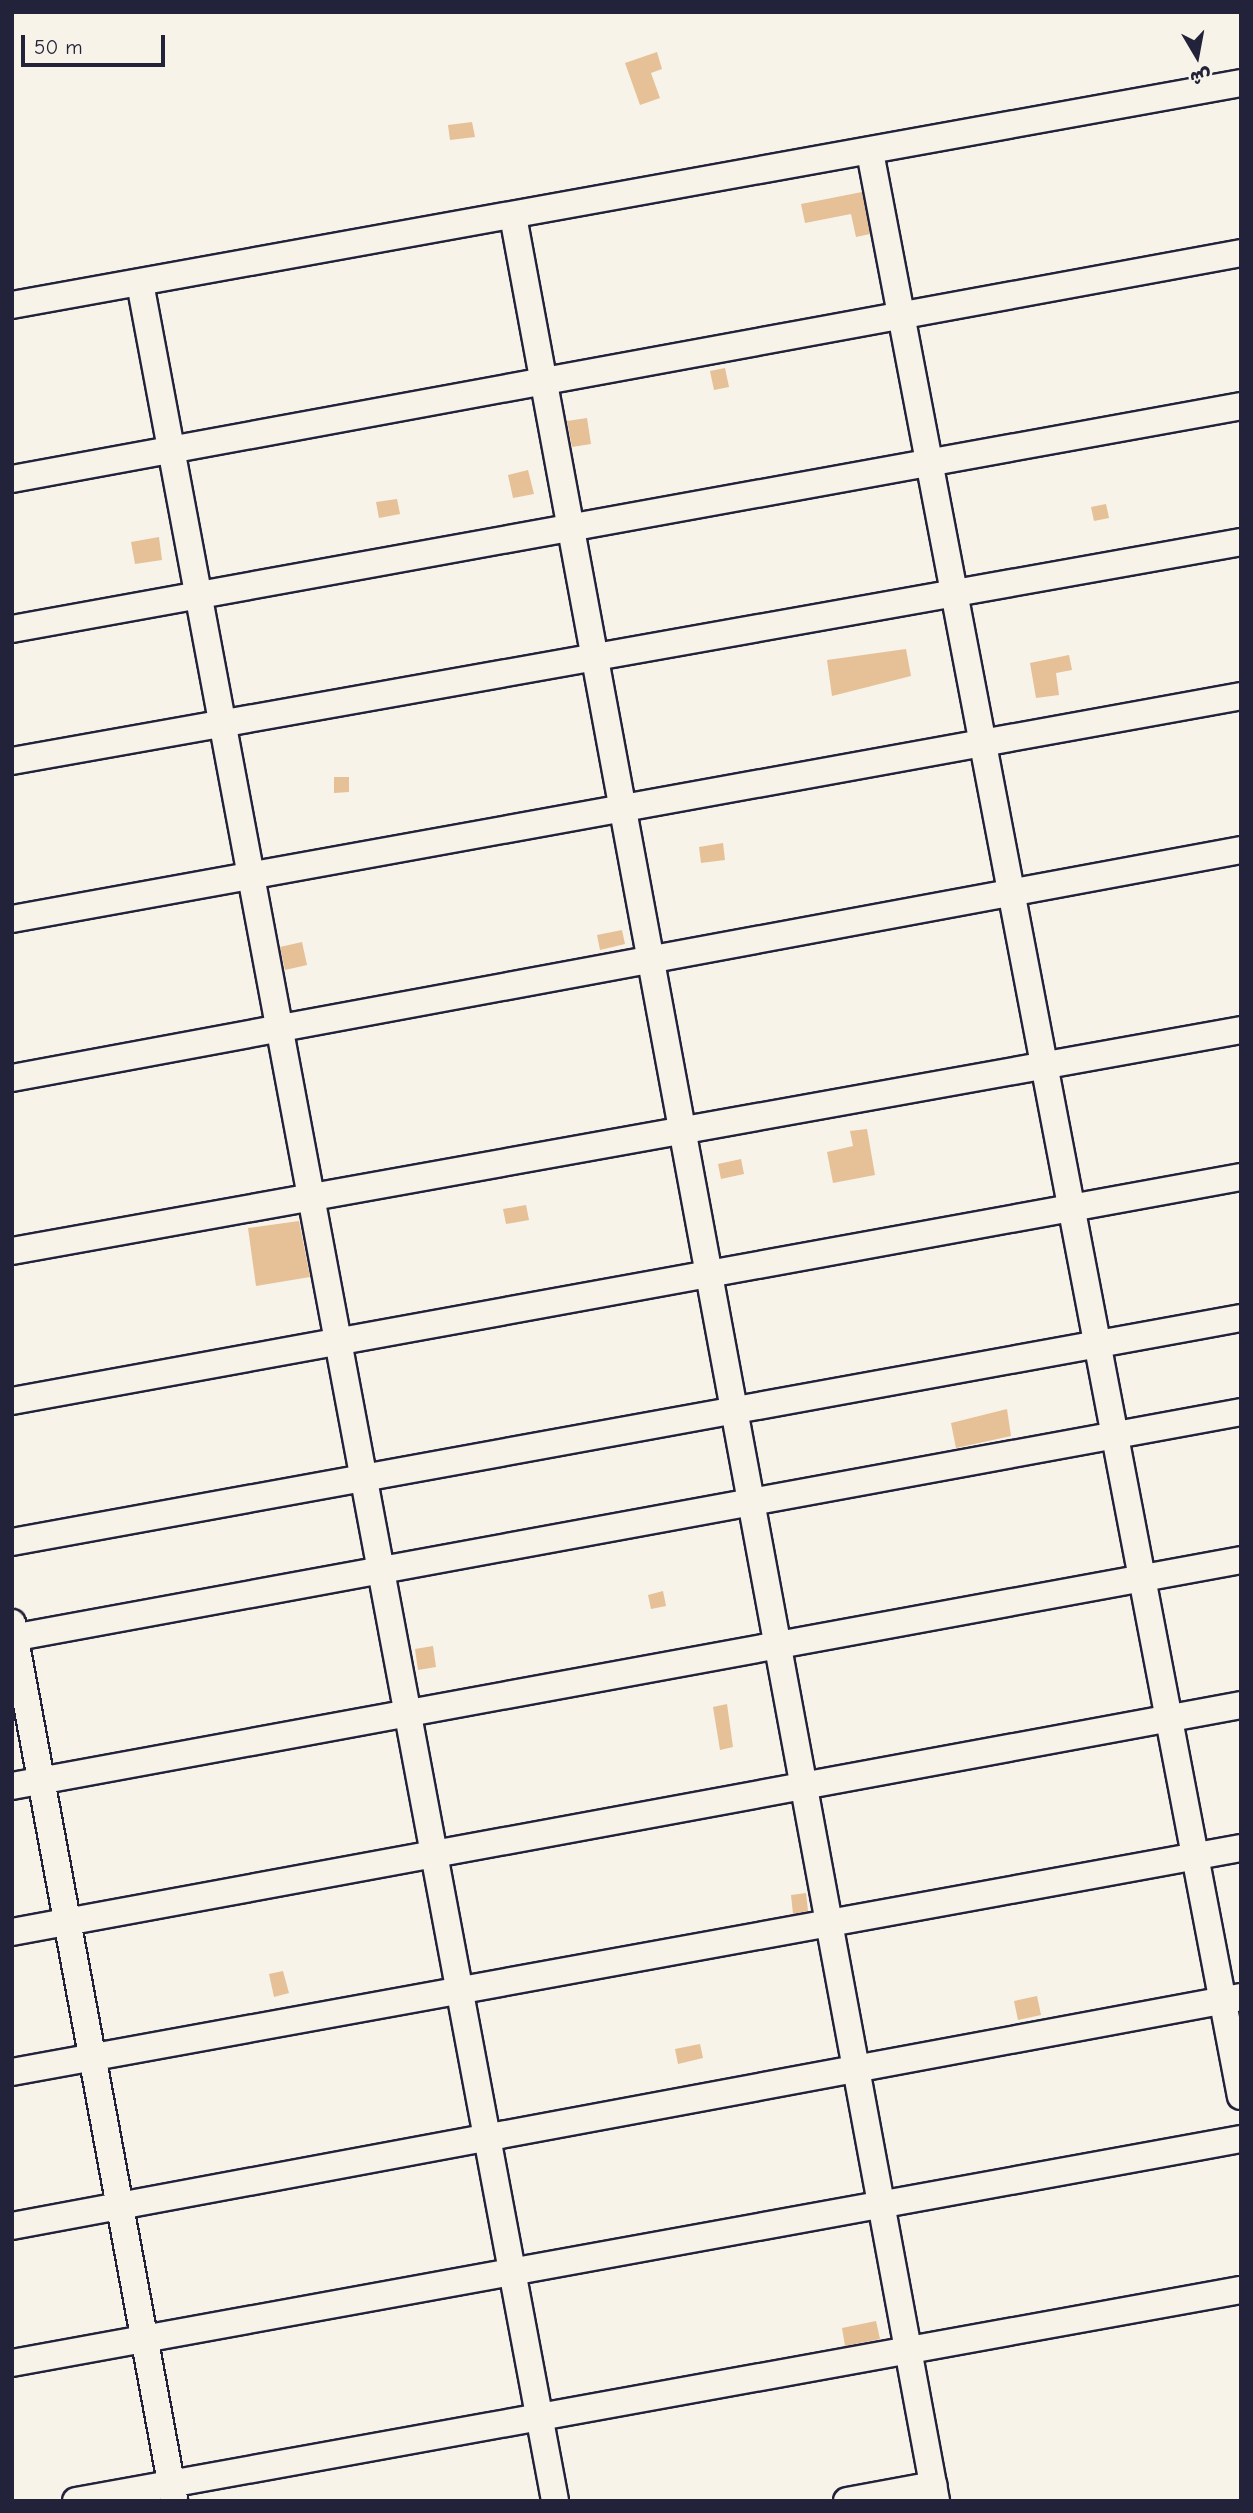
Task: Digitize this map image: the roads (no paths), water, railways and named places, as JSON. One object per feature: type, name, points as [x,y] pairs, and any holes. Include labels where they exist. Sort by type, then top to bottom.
[{"type":"street","points":[[12,305],[1241,83]]},
{"type":"street","points":[[870,152],[1195,1856],[1231,1998],[1241,2096]]},
{"type":"street","points":[[513,216],[935,2493],[847,2501]]},
{"type":"street","points":[[12,480],[1241,253]]},
{"type":"street","points":[[140,283],[555,2501]]},
{"type":"street","points":[[12,629],[1241,406]]},
{"type":"street","points":[[12,761],[1241,542]]},
{"type":"street","points":[[12,919],[1241,696]]},
{"type":"street","points":[[12,1078],[1241,850]]},
{"type":"street","points":[[12,1251],[1241,1030]]},
{"type":"street","points":[[12,1401],[1241,1177]]},
{"type":"street","points":[[12,1542],[1241,1318]]},
{"type":"street","points":[[173,2492],[13,1633],[381,1570],[1241,1412]]},
{"type":"street","points":[[12,1786],[1241,1560]]},
{"type":"street","points":[[12,1932],[1241,1705]]},
{"type":"street","points":[[12,2072],[1241,1848]]},
{"type":"street","points":[[12,2227],[1231,1998]]},
{"type":"street","points":[[12,2363],[1241,2139]]},
{"type":"street","points":[[76,2501],[173,2492],[539,2417],[1241,2290]]}]
